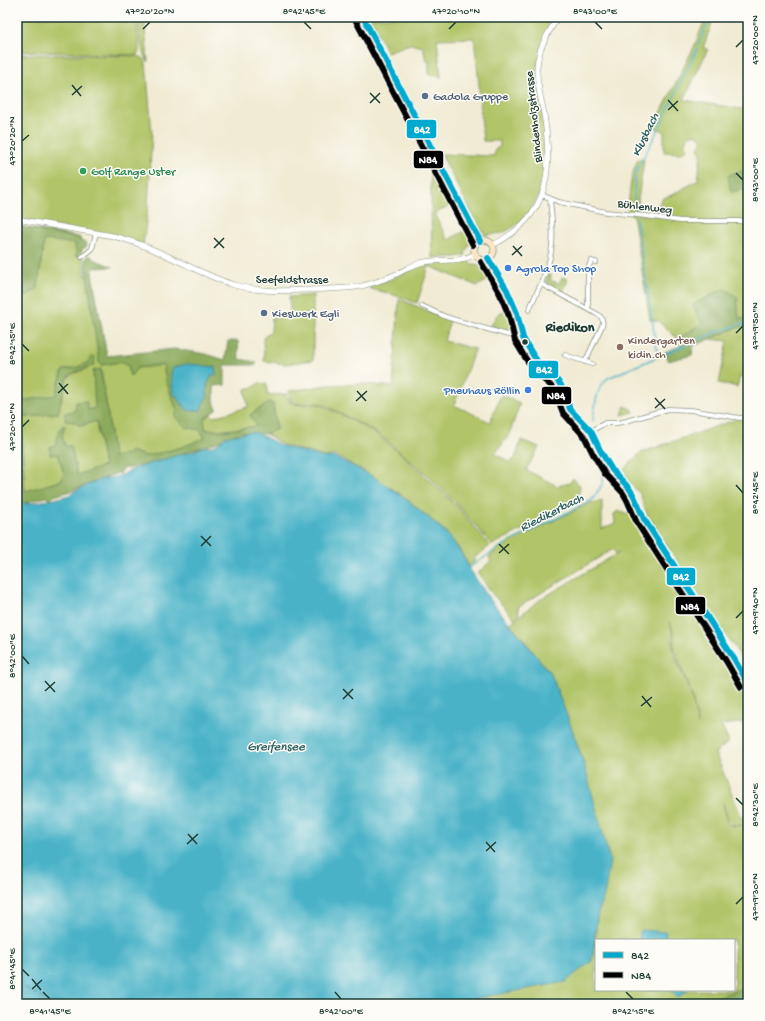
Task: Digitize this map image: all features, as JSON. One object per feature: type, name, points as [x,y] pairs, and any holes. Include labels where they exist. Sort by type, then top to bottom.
[{"type":"main road","points":[[363,17],[480,241]]},
{"type":"main road","points":[[486,240],[493,245],[494,251],[491,257],[483,259],[478,257],[476,254],[475,248],[480,241],[486,240]]},
{"type":"main road","points":[[488,258],[507,290],[526,344],[543,369],[559,382],[570,409],[591,431],[600,450],[614,473],[629,488],[644,519],[733,657],[748,683]]},
{"type":"street","name":"Blindenholzstrasse","points":[[493,245],[520,227],[532,214],[542,195],[547,180],[548,164],[545,121],[538,84],[537,66],[541,47],[558,17]]},
{"type":"street","name":"Bühlenweg","points":[[542,195],[559,202],[602,211],[673,220],[748,221]]},
{"type":"street","points":[[529,310],[541,284],[548,264],[552,245],[553,236],[550,198]]},
{"type":"street","name":"Seefeldstrasse","points":[[17,219],[127,240],[143,245],[233,285],[247,289],[266,291],[356,287],[368,285],[418,263],[429,261],[460,260],[469,258],[476,254]]},
{"type":"street","points":[[82,257],[92,249],[96,233]]},
{"type":"street","points":[[588,309],[588,269],[591,261],[596,262]]},
{"type":"street","points":[[541,284],[602,318],[602,326],[585,362]]},
{"type":"street","points":[[422,306],[452,319],[508,335],[521,331]]},
{"type":"street","points":[[565,355],[592,364]]},
{"type":"street","points":[[591,431],[605,423],[617,423],[668,410],[691,410],[740,418],[748,417]]},
{"type":"green space","points":[[17,17],[136,17],[139,51],[137,55],[17,51]]},
{"type":"green space","points":[[138,17],[144,17],[148,62],[142,51]]},
{"type":"green space","points":[[369,17],[558,17],[546,37],[537,66],[548,164],[539,195],[529,212],[518,224],[503,233],[486,235],[479,227],[441,154],[494,156],[495,150],[500,146],[500,141],[483,141],[474,38],[437,39],[441,77],[429,74],[429,61],[426,61],[423,47],[410,44],[387,52]]},
{"type":"green space","points":[[706,17],[714,17],[703,48],[708,49],[684,100],[748,110],[748,318],[739,319],[737,297],[678,339],[658,321],[650,320],[633,214],[628,214],[630,186],[638,159],[644,160],[638,199],[640,215],[646,215],[659,204],[663,198],[672,195],[698,180],[701,153],[698,149],[701,143],[700,137],[695,134],[689,136],[686,140],[687,149],[681,153],[664,152],[664,131],[654,127],[694,47]]},
{"type":"green space","name":"Golf Range Uster","points":[[17,54],[138,56],[143,58],[146,63],[152,134],[148,207],[143,245],[127,240],[17,219]]},
{"type":"green space","points":[[430,151],[455,198],[455,203],[434,214],[448,240],[468,229],[470,241],[465,252],[466,255],[432,258]]},
{"type":"green space","points":[[748,170],[748,189],[731,192],[728,176]]},
{"type":"green space","points":[[17,226],[80,237],[99,362],[101,365],[121,362],[128,365],[130,377],[137,368],[163,365],[172,397],[185,427],[200,430],[205,438],[182,447],[145,456],[131,451],[127,454],[113,457],[101,369],[93,371],[96,408],[75,410],[65,421],[75,422],[81,426],[96,421],[104,466],[77,475],[71,446],[65,447],[62,436],[65,426],[56,440],[64,474],[60,481],[24,492],[21,418],[58,413],[67,379],[72,374],[86,369],[92,357],[83,365],[76,368],[63,370],[56,395],[22,401],[17,386]]},
{"type":"green space","points":[[17,226],[76,238],[87,244],[76,257],[75,244],[44,240],[38,288],[27,296],[17,298]]},
{"type":"green space","points":[[89,255],[96,260],[113,267],[93,268],[92,274],[107,356],[175,349],[206,354],[225,360],[228,341],[238,341],[239,359],[256,362],[256,365],[225,365],[225,385],[214,386],[214,402],[217,409],[204,419],[205,429],[224,430],[257,426],[250,415],[269,402],[273,404],[276,429],[265,434],[241,432],[181,454],[132,468],[125,468],[120,472],[121,475],[118,473],[54,496],[50,500],[46,497],[27,503],[17,502],[17,386],[22,401],[55,395],[63,370],[76,368],[83,365],[92,357],[95,357],[94,365],[76,372],[67,379],[58,413],[21,418],[25,491],[60,481],[64,474],[58,454],[50,455],[50,447],[56,445],[58,433],[62,426],[65,425],[62,436],[65,446],[71,446],[77,475],[104,466],[96,421],[80,426],[75,422],[65,421],[65,413],[75,410],[76,402],[86,401],[88,410],[95,408],[93,371],[100,369],[107,408],[113,457],[127,454],[131,451],[145,456],[182,447],[205,438],[200,430],[185,427],[175,417],[177,411],[166,381],[163,365],[137,368],[130,377],[128,365],[121,362],[101,365],[99,362],[85,259]],"holes":[[[215,368],[207,385],[207,397],[200,411],[189,410],[179,402],[179,398]]]},
{"type":"green space","points":[[469,261],[471,264],[484,267],[494,277],[477,286],[429,266],[417,303],[371,289],[370,286],[391,279],[421,265]]},
{"type":"green space","points":[[548,274],[551,276],[550,280],[559,284],[562,277],[568,279],[563,292],[554,288],[546,281]]},
{"type":"green space","points":[[723,289],[737,297],[739,319],[748,318],[748,325],[736,328],[693,346],[692,355],[668,361],[665,352],[681,346],[678,339],[702,323],[692,305]]},
{"type":"green space","points":[[313,295],[313,360],[284,364],[264,361],[263,338],[271,331],[272,318],[291,317],[289,297]]},
{"type":"green space","points":[[399,299],[450,320],[444,341],[475,349],[454,405],[490,422],[501,395],[520,403],[509,435],[495,454],[510,462],[515,459],[521,440],[539,447],[526,470],[557,486],[570,483],[573,478],[580,486],[577,502],[492,545],[457,504],[429,477],[378,434],[325,405],[315,403],[299,404],[290,400],[289,391],[328,385],[365,384],[393,387]]},
{"type":"green space","points":[[509,307],[516,325],[514,330],[509,332],[492,327],[491,325],[497,315]]},
{"type":"green space","points":[[748,325],[748,378],[740,376],[737,387],[719,383],[728,341],[710,339],[736,328]]},
{"type":"green space","points":[[259,383],[267,384],[267,395],[286,394],[289,401],[294,404],[318,404],[324,406],[376,434],[399,452],[456,505],[490,546],[474,558],[476,561],[469,566],[458,547],[446,532],[406,498],[374,477],[335,455],[325,457],[283,445],[266,434],[277,429],[273,404],[269,402],[250,415],[257,426],[224,430],[205,429],[204,419],[211,414],[214,417],[248,407],[245,389],[254,387]]},
{"type":"green space","points":[[625,406],[634,411],[634,412],[622,415]]},
{"type":"green space","points":[[748,417],[748,669],[647,514],[640,494],[626,479],[624,469],[640,453],[740,418]]},
{"type":"green space","points":[[602,501],[602,529],[615,523],[614,514],[618,511],[627,514],[635,512],[639,521],[734,670],[748,701],[748,722],[721,725],[729,742],[715,753],[745,825],[736,825],[730,822],[723,803],[727,821],[729,825],[735,826],[748,825],[748,1004],[459,1004],[592,961],[595,941],[595,991],[735,991],[735,939],[595,939],[597,917],[605,892],[584,764],[551,674],[514,628],[509,624],[541,599],[620,552],[616,554],[613,549],[518,607],[519,614],[515,619],[494,596],[478,573],[491,561],[489,557],[500,547],[590,503]],"holes":[[[670,622],[674,634],[674,648],[692,696],[698,725],[691,695],[674,653],[673,635]]]},
{"type":"green space","points":[[739,990],[748,991],[748,1004],[700,1004],[703,1001]]},
{"type":"water","points":[[186,364],[215,367],[216,375],[212,375],[207,385],[207,397],[200,411],[187,410],[184,405],[179,402],[179,398],[173,394],[171,374],[173,368]]},
{"type":"water","name":"Greifensee","points":[[250,432],[257,433],[282,446],[325,458],[335,457],[374,477],[405,498],[445,532],[457,547],[489,598],[551,674],[584,764],[610,860],[605,892],[597,917],[592,961],[565,982],[468,1000],[459,1004],[17,1004],[17,505],[55,499],[69,495],[99,480],[121,476],[129,471],[158,461],[192,452],[203,447],[214,446],[225,437]]},
{"type":"water","points":[[641,930],[666,932],[665,939],[639,939]]},
{"type":"water","points":[[748,957],[748,988],[745,988],[745,968]]},
{"type":"water","points":[[672,991],[687,991],[678,998]]},
{"type":"waterway","name":"Klusbach","points":[[698,46],[710,17]]},
{"type":"waterway","name":"Klusbach","points":[[635,211],[635,176],[638,168],[697,49]]},
{"type":"waterway","name":"Klusbach","points":[[636,217],[658,357]]},
{"type":"waterway","name":"Riedikerbach","points":[[593,421],[595,403],[601,387],[608,378],[716,332],[748,322]]},
{"type":"waterway","name":"Riedikerbach","points":[[469,568],[500,547],[592,500],[602,485],[604,477],[592,449]]},
{"type":"waterway","points":[[717,1004],[732,1001],[748,1002]]},
{"type":"ferry route","points":[[17,983],[52,1004]]},
{"type":"transit line","name":"842","points":[[363,17],[480,241]]},
{"type":"transit line","name":"N84","points":[[356,21],[473,245]]},
{"type":"transit line","name":"842","points":[[488,258],[507,290],[517,313],[523,338],[533,355],[543,369],[561,385],[570,409],[591,431],[612,470],[629,488],[644,519],[733,657],[748,683]]},
{"type":"transit line","name":"N84","points":[[481,262],[500,294],[509,316],[515,341],[526,359],[537,374],[554,389],[563,413],[584,436],[605,474],[623,493],[637,523],[726,661],[741,687]]},
{"type":"place","name":"Gadola Gruppe","points":[[425,96]]},
{"type":"place","name":"Golf Range Uster","points":[[83,171]]},
{"type":"place","name":"Agrola Top Shop","points":[[508,268]]},
{"type":"place","name":"Kieswerk Egli","points":[[264,313]]},
{"type":"place","name":"Kindergarten kidin.ch","points":[[620,347]]},
{"type":"place","name":"Pneuhaus Röllin","points":[[528,390]]},
{"type":"district","name":"Riedikon","points":[[570,326]]}]
